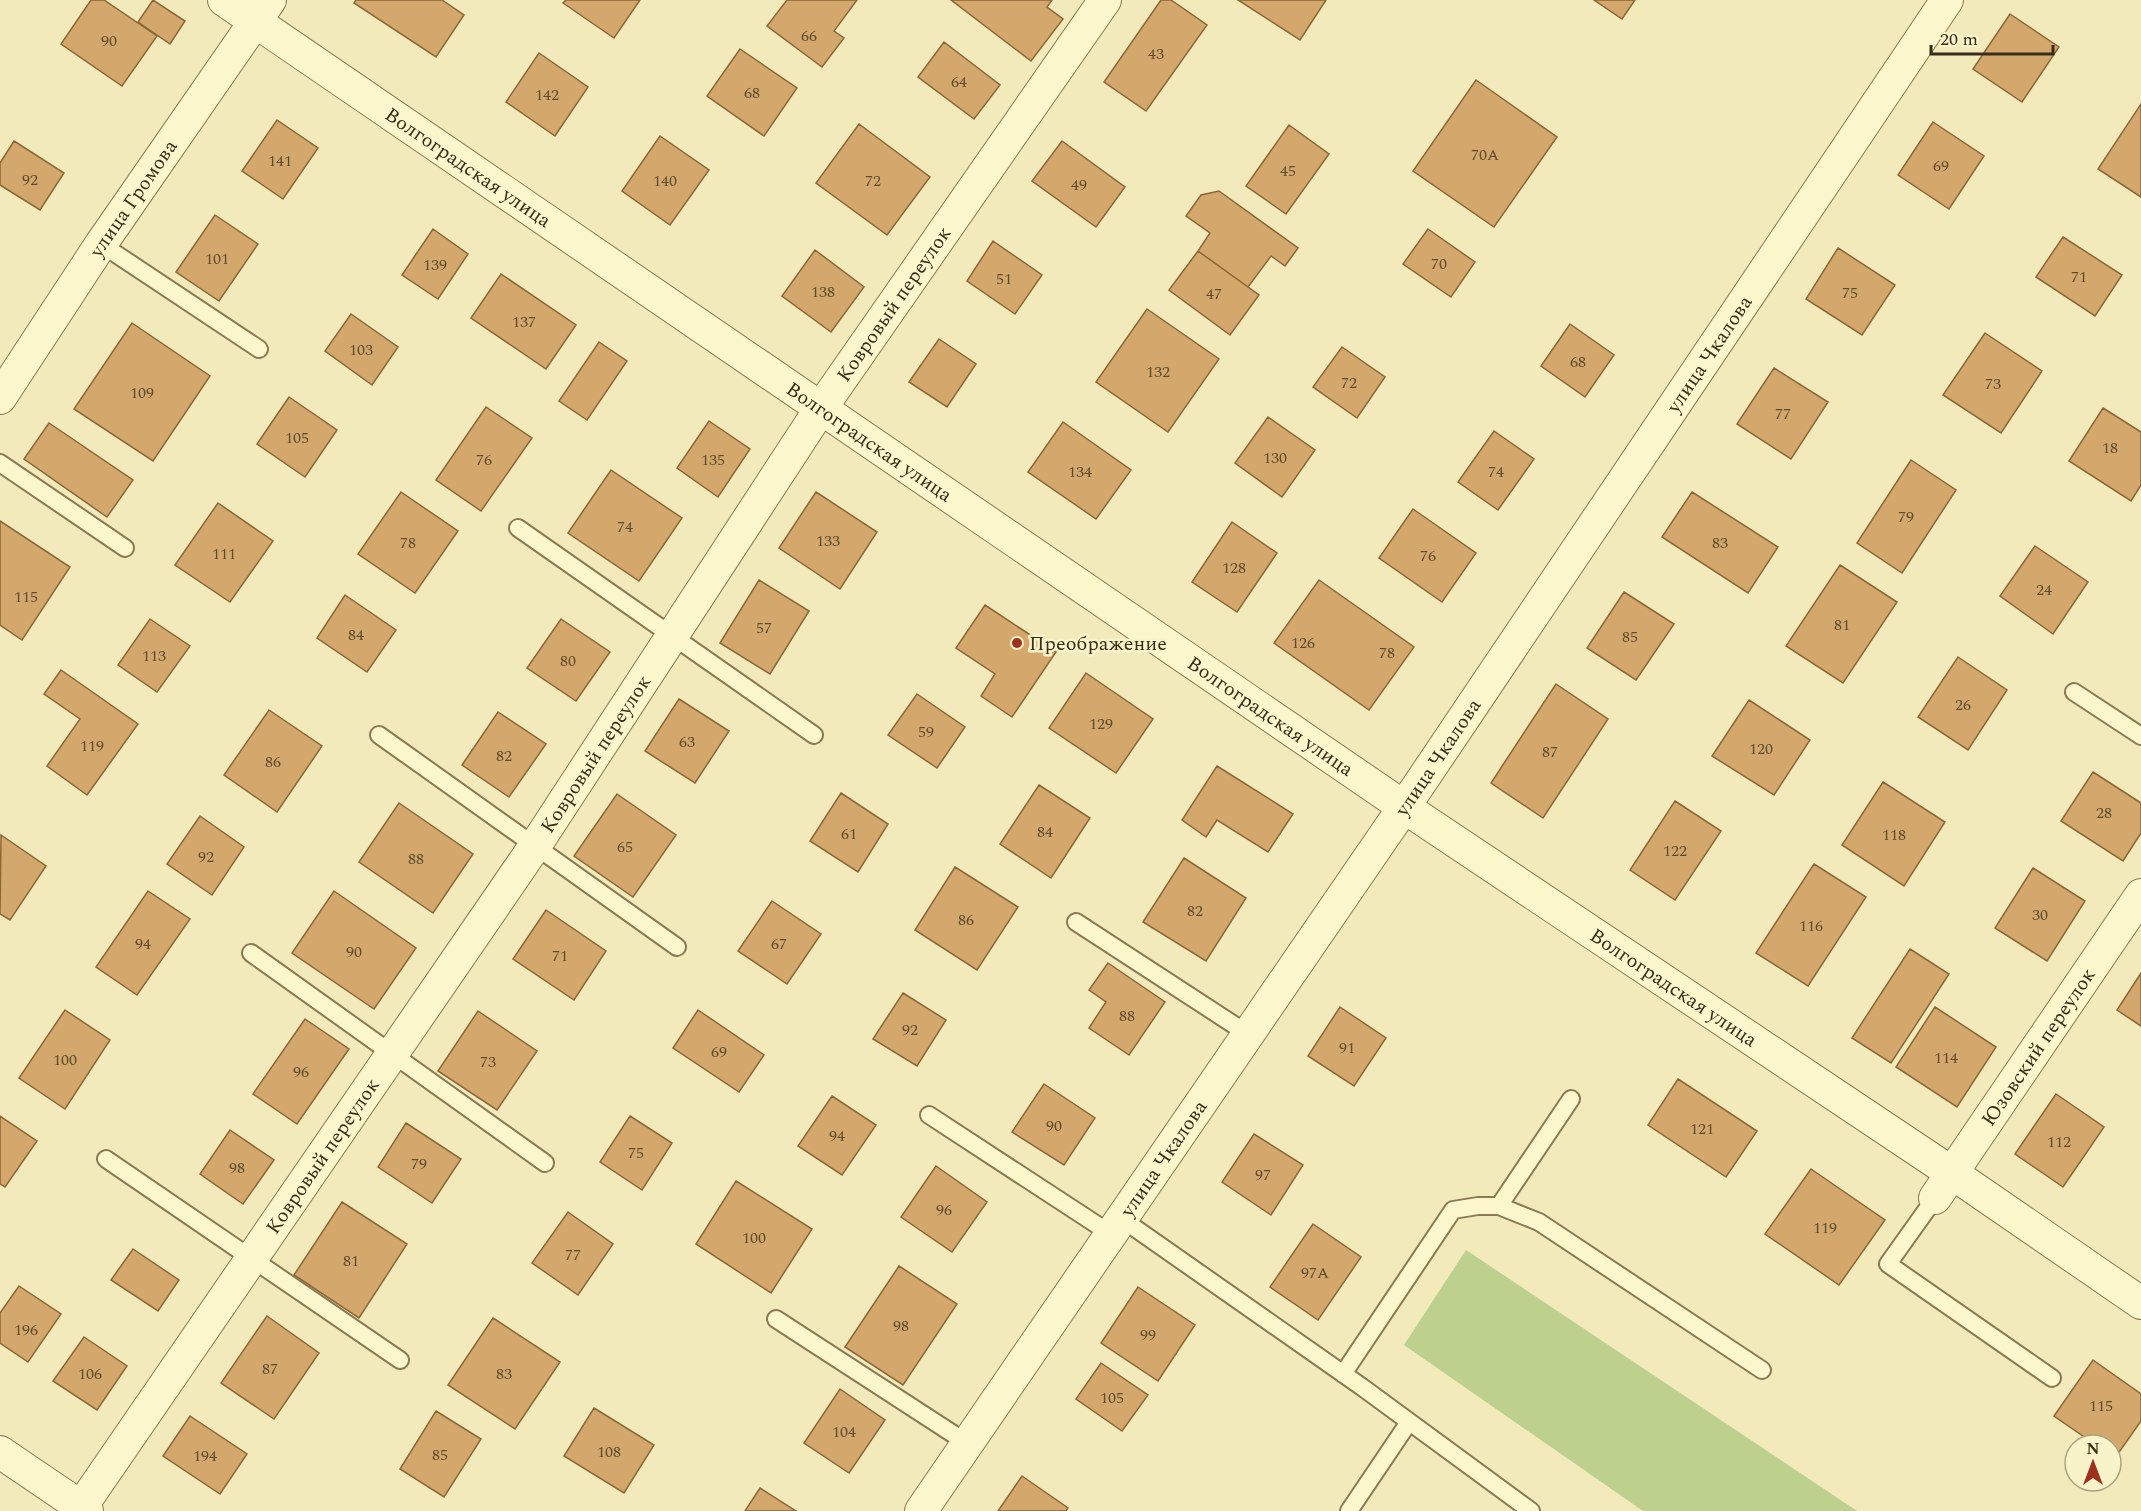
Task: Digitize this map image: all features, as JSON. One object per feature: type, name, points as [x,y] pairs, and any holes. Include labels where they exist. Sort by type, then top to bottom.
[{"type":"street","name":"Волгоградская улица","points":[[224,0],[263,11],[821,408],[1404,807],[1943,1185],[2141,1302]]},
{"type":"street","name":"Ковровый переулок","points":[[84,1509],[251,1259],[535,846],[821,408],[1105,0]]},
{"type":"street","name":"улица Чкалова","points":[[921,1511],[1404,807],[1947,0]]},
{"type":"street","name":"улица Громова","points":[[0,398],[101,244],[263,11]]},
{"type":"street","name":"Юзовский переулок","points":[[1943,1185],[2141,895]]},
{"type":"street","points":[[0,1452],[84,1509]]},
{"type":"lane","points":[[101,244],[259,349]]},
{"type":"lane","points":[[0,463],[125,548]]},
{"type":"lane","points":[[518,528],[814,735]]},
{"type":"lane","points":[[2074,692],[2141,736]]},
{"type":"lane","points":[[380,735],[677,947]]},
{"type":"lane","points":[[1076,922],[1248,1034]]},
{"type":"lane","points":[[251,953],[545,1162]]},
{"type":"lane","points":[[1499,1206],[1571,1099]]},
{"type":"lane","points":[[929,1115],[1116,1226],[1343,1374],[1531,1511]]},
{"type":"lane","points":[[105,1159],[400,1360]]},
{"type":"lane","points":[[1943,1185],[1888,1264],[2052,1378]]},
{"type":"lane","points":[[1343,1374],[1453,1210],[1478,1206],[1499,1206],[1539,1222],[1762,1370]]},
{"type":"lane","points":[[776,1319],[967,1443]]},
{"type":"lane","points":[[1348,1511],[1409,1422]]},
{"type":"green space","points":[[1466,1250],[1857,1511],[1643,1511],[1404,1345]]},
{"type":"building","points":[[91,0],[104,0],[157,36],[122,86],[61,44]]},
{"type":"building","points":[[153,0],[185,21],[170,44],[138,22]]},
{"type":"building","points":[[356,0],[442,0],[464,15],[436,57],[354,3]]},
{"type":"building","points":[[566,0],[640,0],[614,38],[563,3]]},
{"type":"building","points":[[787,0],[857,0],[834,31],[844,38],[822,67],[767,26]]},
{"type":"building","points":[[951,0],[1052,0],[1047,7],[1063,19],[1031,61]]},
{"type":"building","points":[[1161,0],[1171,0],[1207,25],[1146,111],[1104,82]]},
{"type":"building","points":[[1238,0],[1326,0],[1300,40]]},
{"type":"building","points":[[1594,0],[1635,0],[1622,19]]},
{"type":"building","points":[[2010,14],[2059,47],[2022,102],[1973,69]]},
{"type":"building","points":[[944,42],[1000,85],[974,119],[918,77]]},
{"type":"building","points":[[740,49],[797,88],[764,136],[707,96]]},
{"type":"building","points":[[539,53],[588,87],[555,136],[506,102]]},
{"type":"building","points":[[1476,80],[1557,137],[1494,227],[1413,171]]},
{"type":"building","points":[[2141,104],[2141,197],[2098,169]]},
{"type":"building","points":[[277,120],[318,148],[283,199],[242,171]]},
{"type":"building","points":[[1933,122],[1984,156],[1949,209],[1898,175]]},
{"type":"building","points":[[859,124],[930,177],[887,235],[816,183]]},
{"type":"building","points":[[1289,125],[1329,154],[1286,214],[1246,186]]},
{"type":"building","points":[[660,136],[709,170],[670,225],[622,191]]},
{"type":"building","points":[[14,141],[64,173],[40,210],[0,185],[0,163]]},
{"type":"building","points":[[1062,141],[1125,187],[1096,227],[1032,181]]},
{"type":"building","points":[[1219,191],[1298,248],[1285,266],[1271,256],[1248,287],[1198,251],[1210,233],[1186,216],[1201,195]]},
{"type":"building","points":[[215,215],[258,244],[219,301],[176,272]]},
{"type":"building","points":[[433,229],[468,254],[438,299],[402,275]]},
{"type":"building","points":[[1428,229],[1475,262],[1451,297],[1403,264]]},
{"type":"building","points":[[2063,237],[2122,275],[2095,316],[2036,277]]},
{"type":"building","points":[[993,241],[1042,275],[1015,314],[967,281]]},
{"type":"building","points":[[1838,248],[1895,285],[1862,335],[1806,299]]},
{"type":"building","points":[[815,250],[864,287],[831,332],[782,296]]},
{"type":"building","points":[[1198,251],[1259,295],[1230,335],[1169,290]]},
{"type":"building","points":[[501,274],[576,325],[546,369],[471,318]]},
{"type":"building","points":[[1147,309],[1219,359],[1168,432],[1096,382]]},
{"type":"building","points":[[351,314],[398,347],[372,385],[325,351]]},
{"type":"building","points":[[132,323],[210,376],[153,461],[74,409]]},
{"type":"building","points":[[1570,324],[1614,355],[1585,397],[1541,366]]},
{"type":"building","points":[[1985,333],[2042,371],[2001,433],[1943,395]]},
{"type":"building","points":[[939,339],[976,364],[947,407],[909,382]]},
{"type":"building","points":[[599,342],[627,361],[587,420],[559,401]]},
{"type":"building","points":[[1342,347],[1385,377],[1357,418],[1313,387]]},
{"type":"building","points":[[1774,368],[1828,402],[1791,459],[1737,424]]},
{"type":"building","points":[[289,397],[337,430],[305,477],[257,444]]},
{"type":"building","points":[[486,407],[532,438],[481,511],[436,480]]},
{"type":"building","points":[[2103,408],[2141,432],[2141,485],[2131,501],[2069,461]]},
{"type":"building","points":[[1268,417],[1315,450],[1282,497],[1235,463]]},
{"type":"building","points":[[709,421],[750,449],[718,497],[677,468]]},
{"type":"building","points":[[1063,422],[1131,470],[1096,519],[1028,472]]},
{"type":"building","points":[[49,423],[133,480],[107,517],[24,459]]},
{"type":"building","points":[[1494,431],[1534,459],[1498,510],[1458,482]]},
{"type":"building","points":[[1911,460],[1956,490],[1902,573],[1857,543]]},
{"type":"building","points":[[611,470],[682,518],[639,581],[568,533]]},
{"type":"building","points":[[401,492],[458,531],[415,593],[358,554]]},
{"type":"building","points":[[816,492],[877,532],[840,589],[779,548]]},
{"type":"building","points":[[1692,492],[1778,547],[1748,593],[1662,537]]},
{"type":"building","points":[[218,503],[273,541],[230,602],[175,565]]},
{"type":"building","points":[[1413,509],[1476,553],[1442,602],[1379,558]]},
{"type":"building","points":[[0,521],[70,567],[22,640],[0,625]]},
{"type":"building","points":[[1232,522],[1277,553],[1237,612],[1192,582]]},
{"type":"building","points":[[2035,546],[2088,582],[2053,634],[2000,596]]},
{"type":"building","points":[[1840,565],[1897,602],[1843,683],[1786,646]]},
{"type":"building","points":[[759,580],[809,611],[770,674],[720,643]]},
{"type":"building","points":[[1319,580],[1414,647],[1369,710],[1274,643]]},
{"type":"building","points":[[1624,592],[1674,624],[1636,680],[1587,648]]},
{"type":"building","points":[[345,595],[396,630],[367,672],[317,638]]},
{"type":"building","points":[[985,605],[1056,652],[1012,717],[981,696],[995,674],[956,648]]},
{"type":"building","points":[[150,619],[190,646],[157,692],[118,665]]},
{"type":"building","points":[[561,619],[610,652],[576,701],[527,668]]},
{"type":"building","points":[[1958,657],[2007,690],[1968,750],[1918,717]]},
{"type":"building","points":[[61,670],[138,724],[87,795],[47,766],[80,719],[44,694]]},
{"type":"building","points":[[1086,673],[1153,719],[1116,773],[1049,728]]},
{"type":"building","points":[[1556,684],[1608,719],[1543,818],[1491,783]]},
{"type":"building","points":[[917,694],[965,727],[937,768],[888,735]]},
{"type":"building","points":[[679,699],[729,731],[695,783],[645,751]]},
{"type":"building","points":[[1749,700],[1810,740],[1774,795],[1712,756]]},
{"type":"building","points":[[269,710],[322,746],[277,812],[224,775]]},
{"type":"building","points":[[498,712],[546,744],[509,797],[462,765]]},
{"type":"building","points":[[1217,766],[1293,814],[1268,852],[1217,820],[1206,837],[1182,820]]},
{"type":"building","points":[[2093,772],[2141,803],[2141,833],[2123,861],[2061,821]]},
{"type":"building","points":[[1883,782],[1945,822],[1904,886],[1842,845]]},
{"type":"building","points":[[1039,785],[1090,818],[1051,878],[1000,844]]},
{"type":"building","points":[[841,793],[888,824],[858,872],[810,841]]},
{"type":"building","points":[[617,794],[676,835],[633,897],[574,856]]},
{"type":"building","points":[[1675,801],[1721,831],[1675,900],[1630,870]]},
{"type":"building","points":[[399,803],[473,854],[433,913],[359,862]]},
{"type":"building","points":[[200,816],[244,847],[212,895],[167,864]]},
{"type":"building","points":[[1,835],[46,866],[10,920],[0,914]]},
{"type":"building","points":[[1184,858],[1246,898],[1206,961],[1143,922]]},
{"type":"building","points":[[1814,864],[1866,897],[1808,986],[1756,953]]},
{"type":"building","points":[[955,867],[1018,907],[977,970],[915,930]]},
{"type":"building","points":[[2033,868],[2085,901],[2047,961],[1995,928]]},
{"type":"building","points":[[148,891],[190,919],[137,995],[96,967]]},
{"type":"building","points":[[334,891],[416,948],[374,1009],[292,953]]},
{"type":"building","points":[[772,901],[821,934],[787,984],[738,951]]},
{"type":"building","points":[[546,910],[606,951],[574,1000],[513,959]]},
{"type":"building","points":[[1910,949],[1949,974],[1891,1063],[1852,1038]]},
{"type":"building","points":[[1108,963],[1165,1002],[1129,1055],[1089,1028],[1106,1002],[1089,990]]},
{"type":"building","points":[[2141,973],[2141,1026],[2117,1010]]},
{"type":"building","points":[[903,993],[946,1020],[917,1066],[873,1039]]},
{"type":"building","points":[[1340,1007],[1386,1038],[1354,1086],[1308,1056]]},
{"type":"building","points":[[1935,1007],[1996,1047],[1957,1107],[1896,1067]]},
{"type":"building","points":[[65,1010],[110,1040],[65,1109],[19,1078]]},
{"type":"building","points":[[698,1010],[764,1055],[739,1092],[673,1048]]},
{"type":"building","points":[[478,1011],[537,1051],[497,1110],[438,1071]]},
{"type":"building","points":[[305,1019],[349,1049],[297,1124],[253,1094]]},
{"type":"building","points":[[1678,1079],[1757,1131],[1726,1177],[1648,1125]]},
{"type":"building","points":[[1044,1084],[1095,1118],[1064,1165],[1012,1132]]},
{"type":"building","points":[[2056,1094],[2104,1127],[2063,1187],[2015,1154]]},
{"type":"building","points":[[832,1096],[876,1125],[842,1175],[798,1146]]},
{"type":"building","points":[[0,1116],[37,1141],[5,1187],[0,1184]]},
{"type":"building","points":[[630,1116],[672,1143],[642,1190],[600,1162]]},
{"type":"building","points":[[406,1123],[461,1159],[432,1203],[378,1167]]},
{"type":"building","points":[[230,1130],[274,1160],[243,1204],[200,1174]]},
{"type":"building","points":[[1254,1134],[1303,1165],[1271,1215],[1222,1182]]},
{"type":"building","points":[[936,1166],[987,1202],[952,1252],[901,1217]]},
{"type":"building","points":[[1811,1169],[1885,1220],[1839,1285],[1765,1234]]},
{"type":"building","points":[[736,1181],[812,1229],[771,1293],[696,1244]]},
{"type":"building","points":[[342,1202],[407,1244],[359,1318],[294,1275]]},
{"type":"building","points":[[568,1212],[613,1244],[578,1295],[532,1263]]},
{"type":"building","points":[[1313,1224],[1361,1257],[1318,1320],[1270,1287]]},
{"type":"building","points":[[133,1249],[179,1280],[158,1311],[111,1280]]},
{"type":"building","points":[[899,1266],[957,1304],[903,1385],[845,1347]]},
{"type":"building","points":[[19,1286],[61,1314],[28,1362],[0,1343],[0,1313]]},
{"type":"building","points":[[1138,1287],[1195,1325],[1158,1381],[1101,1343]]},
{"type":"building","points":[[267,1316],[319,1353],[274,1419],[221,1383]]},
{"type":"building","points":[[493,1318],[560,1362],[515,1429],[448,1385]]},
{"type":"building","points":[[84,1337],[127,1366],[97,1410],[53,1381]]},
{"type":"building","points":[[2093,1360],[2141,1394],[2141,1421],[2123,1447],[2123,1433],[2079,1433],[2054,1416]]},
{"type":"building","points":[[1101,1363],[1148,1395],[1122,1431],[1076,1399]]},
{"type":"building","points":[[840,1389],[885,1420],[849,1473],[804,1443]]},
{"type":"building","points":[[594,1408],[654,1445],[624,1493],[564,1456]]},
{"type":"building","points":[[436,1411],[481,1439],[444,1497],[400,1469]]},
{"type":"building","points":[[190,1416],[247,1454],[220,1494],[163,1456]]},
{"type":"building","points":[[1022,1476],[1068,1508],[1066,1511],[998,1511]]},
{"type":"building","points":[[760,1488],[796,1511],[745,1511]]},
{"type":"place","name":"Преображение","points":[[1017,643]]}]
